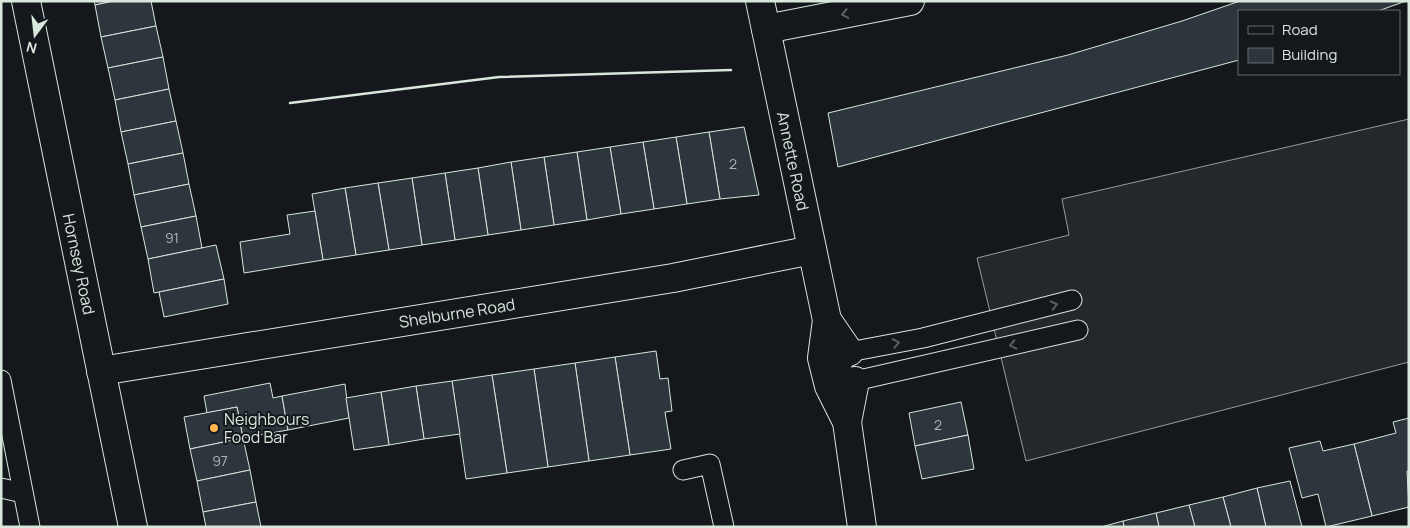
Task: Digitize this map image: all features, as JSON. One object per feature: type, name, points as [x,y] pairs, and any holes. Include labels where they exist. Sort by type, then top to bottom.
[{"type":"street","name":"Hornsey Road","points":[[26,1],[133,527]]},
{"type":"street","name":"Annette Road","points":[[760,1],[827,320],[822,358],[842,384],[862,527]]},
{"type":"street","points":[[766,29],[910,1]]},
{"type":"street","name":"Shelburne Road","points":[[101,371],[673,278],[812,250]]},
{"type":"street","name":"Annette Road","points":[[827,320],[848,352]]},
{"type":"lane","points":[[1072,300],[923,338],[848,352],[842,384],[1078,330]]},
{"type":"lane","points":[[1,380],[30,527]]},
{"type":"lane","points":[[683,470],[710,464],[724,527]]},
{"type":"lane","points":[[1,488],[23,494]]},
{"type":"shaded area","points":[[1409,119],[1409,362],[1026,461],[977,258],[1069,235],[1062,199]]},
{"type":"building","points":[[94,1],[114,1],[95,5]]},
{"type":"building","points":[[114,1],[151,1],[156,26],[101,37],[95,5]]},
{"type":"building","points":[[1240,1],[1406,1],[1381,10],[1238,10],[1238,60],[838,167],[828,113],[1068,55],[1182,21]]},
{"type":"building","points":[[156,26],[163,57],[108,68],[101,37]]},
{"type":"building","points":[[163,57],[169,89],[115,100],[108,68]]},
{"type":"building","points":[[169,89],[176,121],[121,132],[115,100]]},
{"type":"building","points":[[176,121],[183,153],[128,164],[121,132]]},
{"type":"building","points":[[744,127],[759,195],[720,199],[709,132]]},
{"type":"building","points":[[709,132],[720,199],[687,204],[676,137]]},
{"type":"building","points":[[676,137],[687,204],[654,209],[643,142]]},
{"type":"building","points":[[643,142],[654,209],[621,214],[610,147]]},
{"type":"building","points":[[610,147],[621,214],[587,220],[577,152]]},
{"type":"building","points":[[577,152],[587,220],[554,225],[544,157]]},
{"type":"building","points":[[183,153],[189,184],[134,195],[128,164]]},
{"type":"building","points":[[544,157],[554,225],[521,230],[511,162]]},
{"type":"building","points":[[511,162],[521,230],[488,235],[478,168]]},
{"type":"building","points":[[478,168],[488,235],[455,240],[445,173]]},
{"type":"building","points":[[445,173],[455,240],[422,245],[412,178]]},
{"type":"building","points":[[412,178],[422,245],[389,250],[378,183]]},
{"type":"building","points":[[378,183],[389,250],[356,255],[345,188]]},
{"type":"building","points":[[189,184],[196,216],[141,227],[134,195]]},
{"type":"building","points":[[345,188],[356,255],[323,260],[312,194]]},
{"type":"building","points":[[315,211],[323,260],[244,273],[240,242],[290,234],[287,215]]},
{"type":"building","points":[[196,216],[202,248],[148,259],[141,227]]},
{"type":"building","points":[[216,245],[224,279],[154,293],[148,259]]},
{"type":"building","points":[[224,279],[228,304],[164,317],[159,292]]},
{"type":"building","points":[[656,351],[660,379],[668,378],[672,411],[665,412],[671,449],[630,455],[615,357]]},
{"type":"building","points":[[615,357],[630,455],[589,461],[575,363]]},
{"type":"building","points":[[575,363],[589,461],[548,467],[534,369]]},
{"type":"building","points":[[534,369],[548,467],[507,473],[492,375]]},
{"type":"building","points":[[492,375],[507,473],[466,479],[452,381]]},
{"type":"building","points":[[452,381],[460,434],[424,439],[416,386]]},
{"type":"building","points":[[270,383],[273,398],[282,396],[288,430],[243,438],[237,407],[207,413],[204,396]]},
{"type":"building","points":[[345,384],[349,418],[288,430],[282,396]]},
{"type":"building","points":[[416,386],[424,439],[389,445],[381,392]]},
{"type":"building","points":[[381,392],[389,445],[354,450],[346,398]]},
{"type":"building","points":[[961,402],[968,435],[915,446],[909,413]]},
{"type":"building","name":"Neighbours Food Bar","points":[[237,407],[243,438],[190,449],[184,417]]},
{"type":"building","points":[[1409,418],[1409,471],[1407,471],[1409,507],[1372,516],[1354,444],[1396,433],[1393,422]]},
{"type":"building","points":[[968,435],[974,469],[922,479],[915,446]]},
{"type":"building","points":[[243,438],[250,470],[197,481],[190,449]]},
{"type":"building","points":[[1320,441],[1323,451],[1354,444],[1372,516],[1326,527],[1318,494],[1302,498],[1289,448]]},
{"type":"building","points":[[250,470],[256,502],[203,512],[197,481]]},
{"type":"building","points":[[1290,481],[1302,527],[1266,527],[1257,488]]},
{"type":"building","points":[[1257,488],[1266,527],[1231,527],[1223,497]]},
{"type":"building","points":[[1223,497],[1231,527],[1195,527],[1189,505]]},
{"type":"building","points":[[256,502],[261,527],[206,527],[203,512]]},
{"type":"building","points":[[1189,505],[1195,527],[1159,527],[1156,513]]},
{"type":"building","points":[[1156,513],[1159,527],[1124,527],[1123,521]]},
{"type":"building","points":[[1123,521],[1124,527],[1101,527]]},
{"type":"wall","points":[[290,103],[499,77],[731,70]]},
{"type":"place","name":"Neighbours Food Bar","points":[[214,428]]}]
